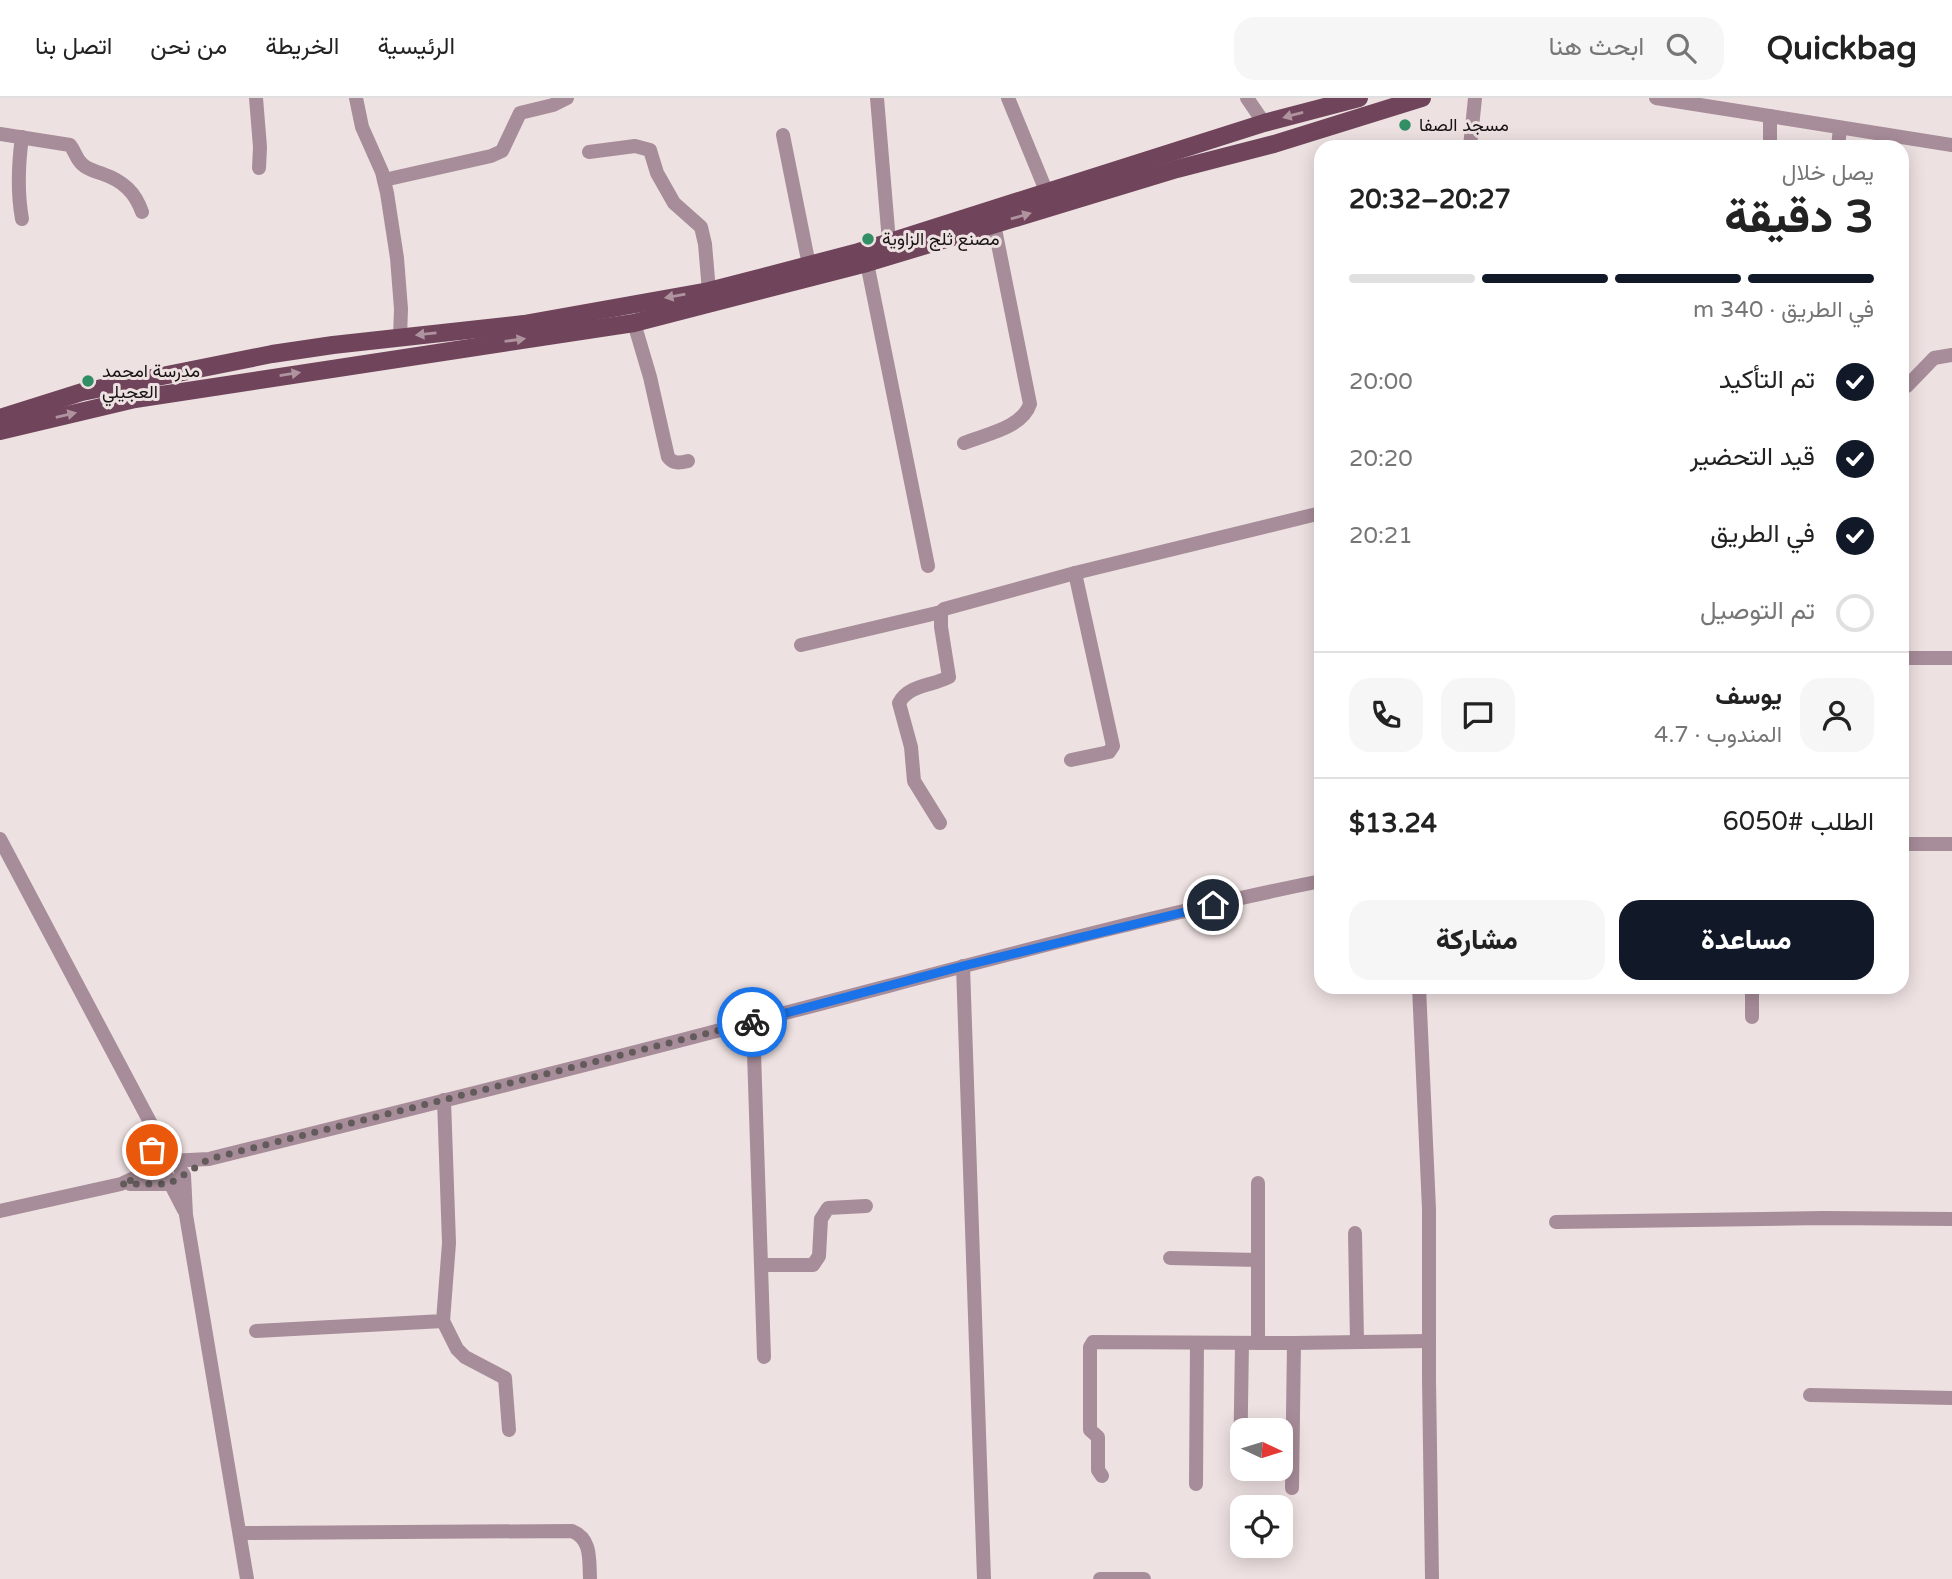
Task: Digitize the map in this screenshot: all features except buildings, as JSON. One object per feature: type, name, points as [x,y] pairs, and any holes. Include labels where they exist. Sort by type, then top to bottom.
[{"type":"main road","points":[[0,418],[122,382],[272,354],[524,324],[709,290],[889,242],[1331,102],[1359,98]]},
{"type":"main road","points":[[0,431],[135,399],[634,323],[867,264],[995,223],[1177,169],[1274,144],[1422,98]]},
{"type":"street","points":[[256,98],[260,168]]},
{"type":"street","points":[[356,98],[362,127],[384,180],[397,258],[400,337]]},
{"type":"street","points":[[384,180],[491,156],[502,151],[520,113],[553,105],[567,98]]},
{"type":"street","points":[[877,98],[889,242]]},
{"type":"street","points":[[1008,98],[1046,193]]},
{"type":"street","points":[[1247,98],[1264,123]]},
{"type":"street","points":[[1471,140],[1475,98]]},
{"type":"street","points":[[1656,98],[1952,145]]},
{"type":"street","points":[[1770,116],[1770,140]]},
{"type":"street","points":[[1839,140],[1840,128]]},
{"type":"street","points":[[0,134],[70,145],[80,163],[89,170],[113,178],[130,190],[142,212]]},
{"type":"street","points":[[783,135],[809,265]]},
{"type":"street","points":[[22,137],[18,167],[18,198],[22,219]]},
{"type":"street","points":[[589,152],[635,146],[650,150],[657,173],[674,203],[701,227],[709,290]]},
{"type":"street","points":[[964,443],[1017,421],[1027,414],[1030,404],[995,223]]},
{"type":"street","points":[[867,264],[928,566]]},
{"type":"street","points":[[634,323],[650,377],[668,457],[677,463],[688,461]]},
{"type":"street","points":[[1909,384],[1934,358],[1952,355]]},
{"type":"street","points":[[802,645],[941,612],[949,607],[1075,573],[1314,515]]},
{"type":"street","points":[[1071,760],[1109,752],[1113,746],[1075,573]]},
{"type":"street","points":[[940,823],[914,781],[912,747],[899,703],[903,695],[918,687],[949,677],[941,612]]},
{"type":"street","points":[[1909,658],[1952,657]]},
{"type":"street","points":[[0,839],[169,1163],[184,1175],[186,1215],[247,1579]]},
{"type":"street","points":[[1909,844],[1952,844]]},
{"type":"street","points":[[0,1212],[127,1182],[169,1163],[209,1159],[753,1022],[963,966],[1314,882]]},
{"type":"street","points":[[963,966],[984,1579]]},
{"type":"street","points":[[1419,994],[1429,1209],[1432,1579]]},
{"type":"street","points":[[1752,994],[1752,1017]]},
{"type":"street","points":[[753,1022],[764,1357]]},
{"type":"street","points":[[444,1100],[449,1243],[443,1321],[457,1349],[465,1357],[505,1378],[509,1430]]},
{"type":"street","points":[[127,1182],[152,1150],[152,1128]]},
{"type":"street","points":[[127,1182],[169,1184],[209,1159]]},
{"type":"street","points":[[169,1163],[169,1184],[186,1215]]},
{"type":"street","points":[[1258,1183],[1258,1343]]},
{"type":"street","points":[[761,1265],[813,1265],[818,1256],[821,1219],[828,1208],[866,1206]]},
{"type":"street","points":[[1556,1222],[1952,1219]]},
{"type":"street","points":[[1354,1233],[1357,1341]]},
{"type":"street","points":[[1170,1258],[1258,1260]]},
{"type":"street","points":[[256,1331],[443,1321]]},
{"type":"street","points":[[1102,1476],[1098,1470],[1098,1437],[1090,1430],[1092,1343],[1429,1341]]},
{"type":"street","points":[[1196,1343],[1196,1484]]},
{"type":"street","points":[[1241,1418],[1242,1343]]},
{"type":"street","points":[[1292,1488],[1294,1343]]},
{"type":"street","points":[[1810,1395],[1952,1398]]},
{"type":"street","points":[[240,1533],[572,1531],[581,1534],[587,1545],[590,1579]]},
{"type":"street","points":[[1100,1579],[1144,1579]]},
{"type":"way so far","points":[[152,1150],[132,1180],[121,1184],[169,1184],[209,1159],[752,1022]]},
{"type":"place","name":"مسجد الصفا","points":[[1405,125]]},
{"type":"place","name":"مصنع ثلج الزاوية","points":[[868,239]]},
{"type":"place","name":"مدرسة امحمد العجيلي","points":[[88,381]]},
{"type":"route","points":[[752,1022],[963,966],[1213,905]]}]
